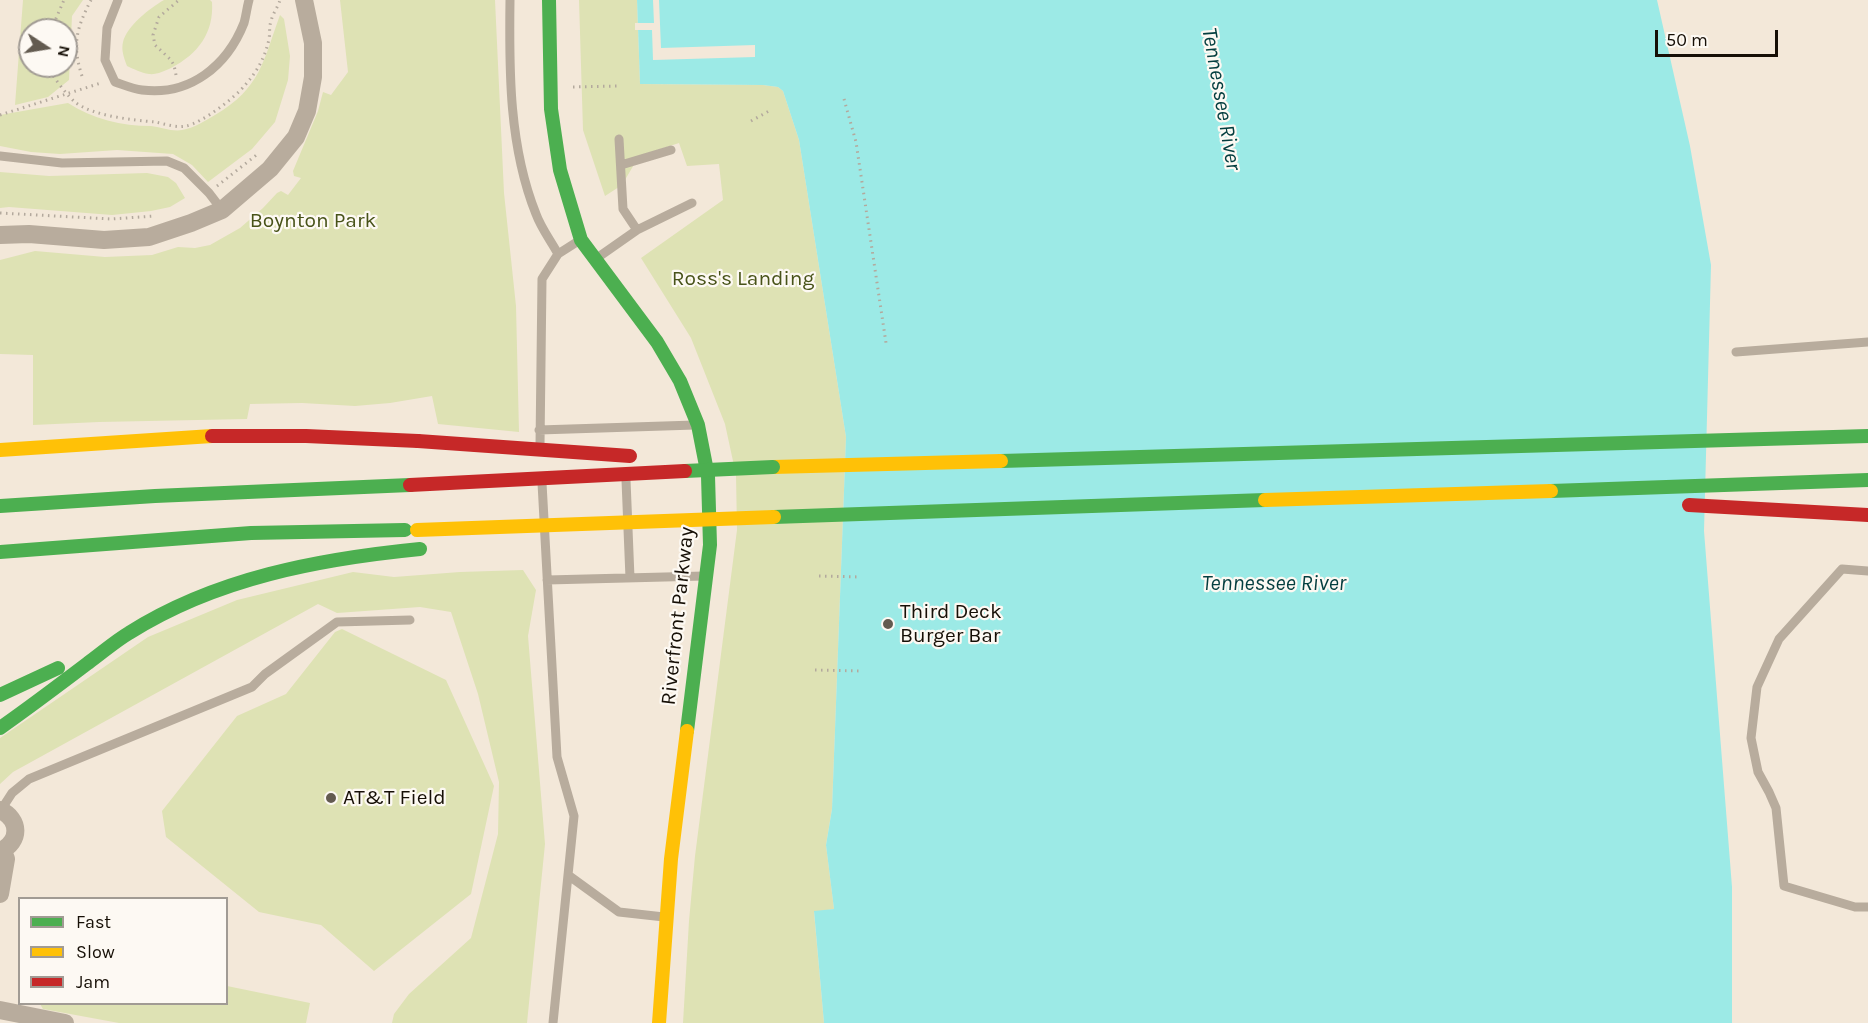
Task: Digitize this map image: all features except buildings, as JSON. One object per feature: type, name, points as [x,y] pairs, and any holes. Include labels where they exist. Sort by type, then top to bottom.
[{"type":"main road","name":"Riverfront Parkway","points":[[549,0],[551,109],[560,170],[581,240],[657,342],[680,381],[698,425],[708,476],[710,545],[673,847],[659,1023]]},
{"type":"main road","points":[[0,450],[218,436],[306,436],[418,441],[643,457]]},
{"type":"main road","points":[[0,506],[155,496],[772,466],[1868,436]]},
{"type":"main road","points":[[666,459],[772,466]]},
{"type":"main road","points":[[0,552],[251,533],[417,530],[1868,480]]},
{"type":"main road","points":[[1472,492],[1635,502]]},
{"type":"main road","points":[[1670,504],[1868,515]]},
{"type":"main road","points":[[526,539],[774,517]]},
{"type":"main road","points":[[0,695],[128,633],[167,611],[218,589],[267,573],[318,561],[369,553],[426,548]]},
{"type":"main road","points":[[0,728],[128,633]]},
{"type":"street","points":[[0,236],[29,234],[104,240],[149,237],[191,224],[222,210],[270,169],[296,137],[307,111],[313,77],[312,43],[304,0]]},
{"type":"street","points":[[0,894],[6,859],[1,851],[14,840],[15,833],[12,819],[1,810]]},
{"type":"street","points":[[0,1010],[65,1023]]},
{"type":"lane","points":[[118,0],[107,28],[105,60],[115,82],[142,90],[174,90],[204,77],[225,57],[244,22],[249,0]]},
{"type":"lane","points":[[510,0],[509,57],[518,154],[536,215],[558,254]]},
{"type":"lane","points":[[620,139],[623,209],[637,230]]},
{"type":"lane","points":[[621,165],[671,150]]},
{"type":"lane","points":[[0,156],[62,163],[167,161],[184,168],[209,192],[222,210]]},
{"type":"lane","points":[[595,259],[637,230],[692,203]]},
{"type":"lane","points":[[553,1023],[574,816],[557,757],[539,430],[542,279],[558,254],[581,240]]},
{"type":"lane","points":[[1736,352],[1868,342]]},
{"type":"lane","points":[[539,430],[698,425]]},
{"type":"lane","points":[[624,427],[624,439]]},
{"type":"lane","points":[[625,450],[630,578]]},
{"type":"lane","points":[[1868,572],[1842,569],[1779,639],[1757,687],[1751,738],[1758,772],[1776,808],[1784,886],[1855,907],[1868,907]]},
{"type":"lane","points":[[547,580],[707,576]]},
{"type":"lane","points":[[1,810],[12,794],[29,779],[252,687],[265,674],[337,622],[410,620]]},
{"type":"lane","points":[[568,875],[619,912],[666,917]]},
{"type":"path","points":[[56,18],[64,0]]},
{"type":"path","points":[[82,76],[76,47],[80,22],[91,0]]},
{"type":"path","points":[[178,88],[174,65],[170,58],[155,45],[153,35],[159,17],[179,0]]},
{"type":"path","points":[[54,78],[67,93]]},
{"type":"path","points":[[0,115],[99,83],[115,82]]},
{"type":"path","points":[[568,88],[620,86]]},
{"type":"path","points":[[844,99],[856,142],[886,343]]},
{"type":"path","points":[[751,121],[769,111]]},
{"type":"path","points":[[209,192],[263,150]]},
{"type":"path","points":[[0,213],[111,219],[156,216]]},
{"type":"path","points":[[819,576],[861,577]]},
{"type":"path","points":[[815,670],[863,671]]},
{"type":"green space","points":[[23,0],[83,0],[72,18],[22,18]]},
{"type":"green space","points":[[164,0],[210,0],[212,13],[210,23],[202,41],[181,62],[157,73],[143,73],[127,66],[123,42],[134,24]]},
{"type":"green space","name":"Boynton Park","points":[[340,0],[495,0],[504,193],[516,306],[519,432],[438,424],[432,396],[355,406],[302,403],[250,404],[247,419],[33,425],[33,355],[0,354],[0,260],[35,251],[105,257],[152,255],[178,247],[195,248],[210,245],[240,228],[277,193],[281,191],[288,195],[301,178],[294,176],[293,171],[318,111],[323,92],[331,95],[348,72]]},
{"type":"green space","name":"Ross's Landing","points":[[579,0],[637,0],[640,84],[778,87],[783,91],[799,140],[846,437],[832,809],[826,845],[834,909],[814,912],[824,1023],[683,1023],[695,856],[737,530],[736,475],[725,424],[691,338],[641,258],[723,200],[719,164],[687,166],[679,143],[639,156],[622,185],[605,196],[583,130]]},
{"type":"green space","points":[[280,15],[284,19],[290,56],[288,80],[275,122],[252,149],[208,182],[192,165],[173,154],[117,150],[60,154],[31,152],[0,146],[0,115],[68,103],[97,117],[129,125],[175,130],[195,126],[230,105],[251,84],[264,60]]},
{"type":"green space","points":[[18,66],[18,78],[69,78],[48,97],[15,105]]},
{"type":"green space","points":[[0,172],[49,176],[147,173],[168,177],[176,183],[185,198],[170,207],[112,215],[0,208]]},
{"type":"green space","points":[[523,570],[536,590],[528,636],[545,844],[527,1023],[392,1023],[394,1014],[409,994],[471,938],[498,834],[499,782],[478,694],[451,612],[420,607],[337,613],[318,604],[13,772],[0,784],[0,738],[148,637],[237,600],[353,572],[394,577]]},
{"type":"green space","name":"AT&T Field","points":[[342,629],[446,680],[494,786],[471,894],[374,971],[321,925],[259,912],[166,837],[162,811],[237,716],[286,694],[335,632]]},
{"type":"green space","points":[[228,986],[310,1003],[306,1023],[119,1023],[43,1009],[41,1005],[228,1005]]},
{"type":"water","name":"Tennessee River","points":[[637,0],[1657,0],[1690,146],[1711,265],[1704,531],[1732,887],[1732,1023],[824,1023],[814,911],[834,909],[826,845],[832,809],[846,437],[799,140],[783,91],[778,87],[640,84]]},
{"type":"pier","points":[[653,0],[659,0],[661,48],[755,45],[755,57],[653,60],[652,30],[635,30],[635,23],[654,23]]},
{"type":"traffic: fast","points":[[549,0],[551,109],[560,170],[581,240],[657,342],[680,381],[698,425],[708,476],[710,545],[687,731]]},
{"type":"traffic: fast","points":[[1001,461],[1868,436]]},
{"type":"traffic: fast","points":[[685,471],[773,467]]},
{"type":"traffic: fast","points":[[1551,491],[1868,480]]},
{"type":"traffic: fast","points":[[0,506],[155,496],[410,485]]},
{"type":"traffic: fast","points":[[774,517],[1265,500]]},
{"type":"traffic: fast","points":[[0,552],[251,533],[405,530]]},
{"type":"traffic: fast","points":[[0,728],[124,636],[162,614],[197,598],[269,574],[306,565],[420,549]]},
{"type":"traffic: fast","points":[[0,695],[58,668]]},
{"type":"traffic: slow","points":[[0,450],[212,436]]},
{"type":"traffic: slow","points":[[773,467],[1001,461]]},
{"type":"traffic: slow","points":[[1265,500],[1551,491]]},
{"type":"traffic: slow","points":[[417,530],[774,517]]},
{"type":"traffic: slow","points":[[659,1023],[671,859],[687,731]]},
{"type":"traffic: jam","points":[[212,436],[306,436],[418,441]]},
{"type":"traffic: jam","points":[[418,441],[630,456]]},
{"type":"traffic: jam","points":[[410,485],[685,471]]},
{"type":"traffic: jam","points":[[1689,505],[1868,515]]},
{"type":"place","name":"Third Deck Burger Bar","points":[[888,624]]},
{"type":"place","name":"AT&T Field","points":[[331,798]]}]
